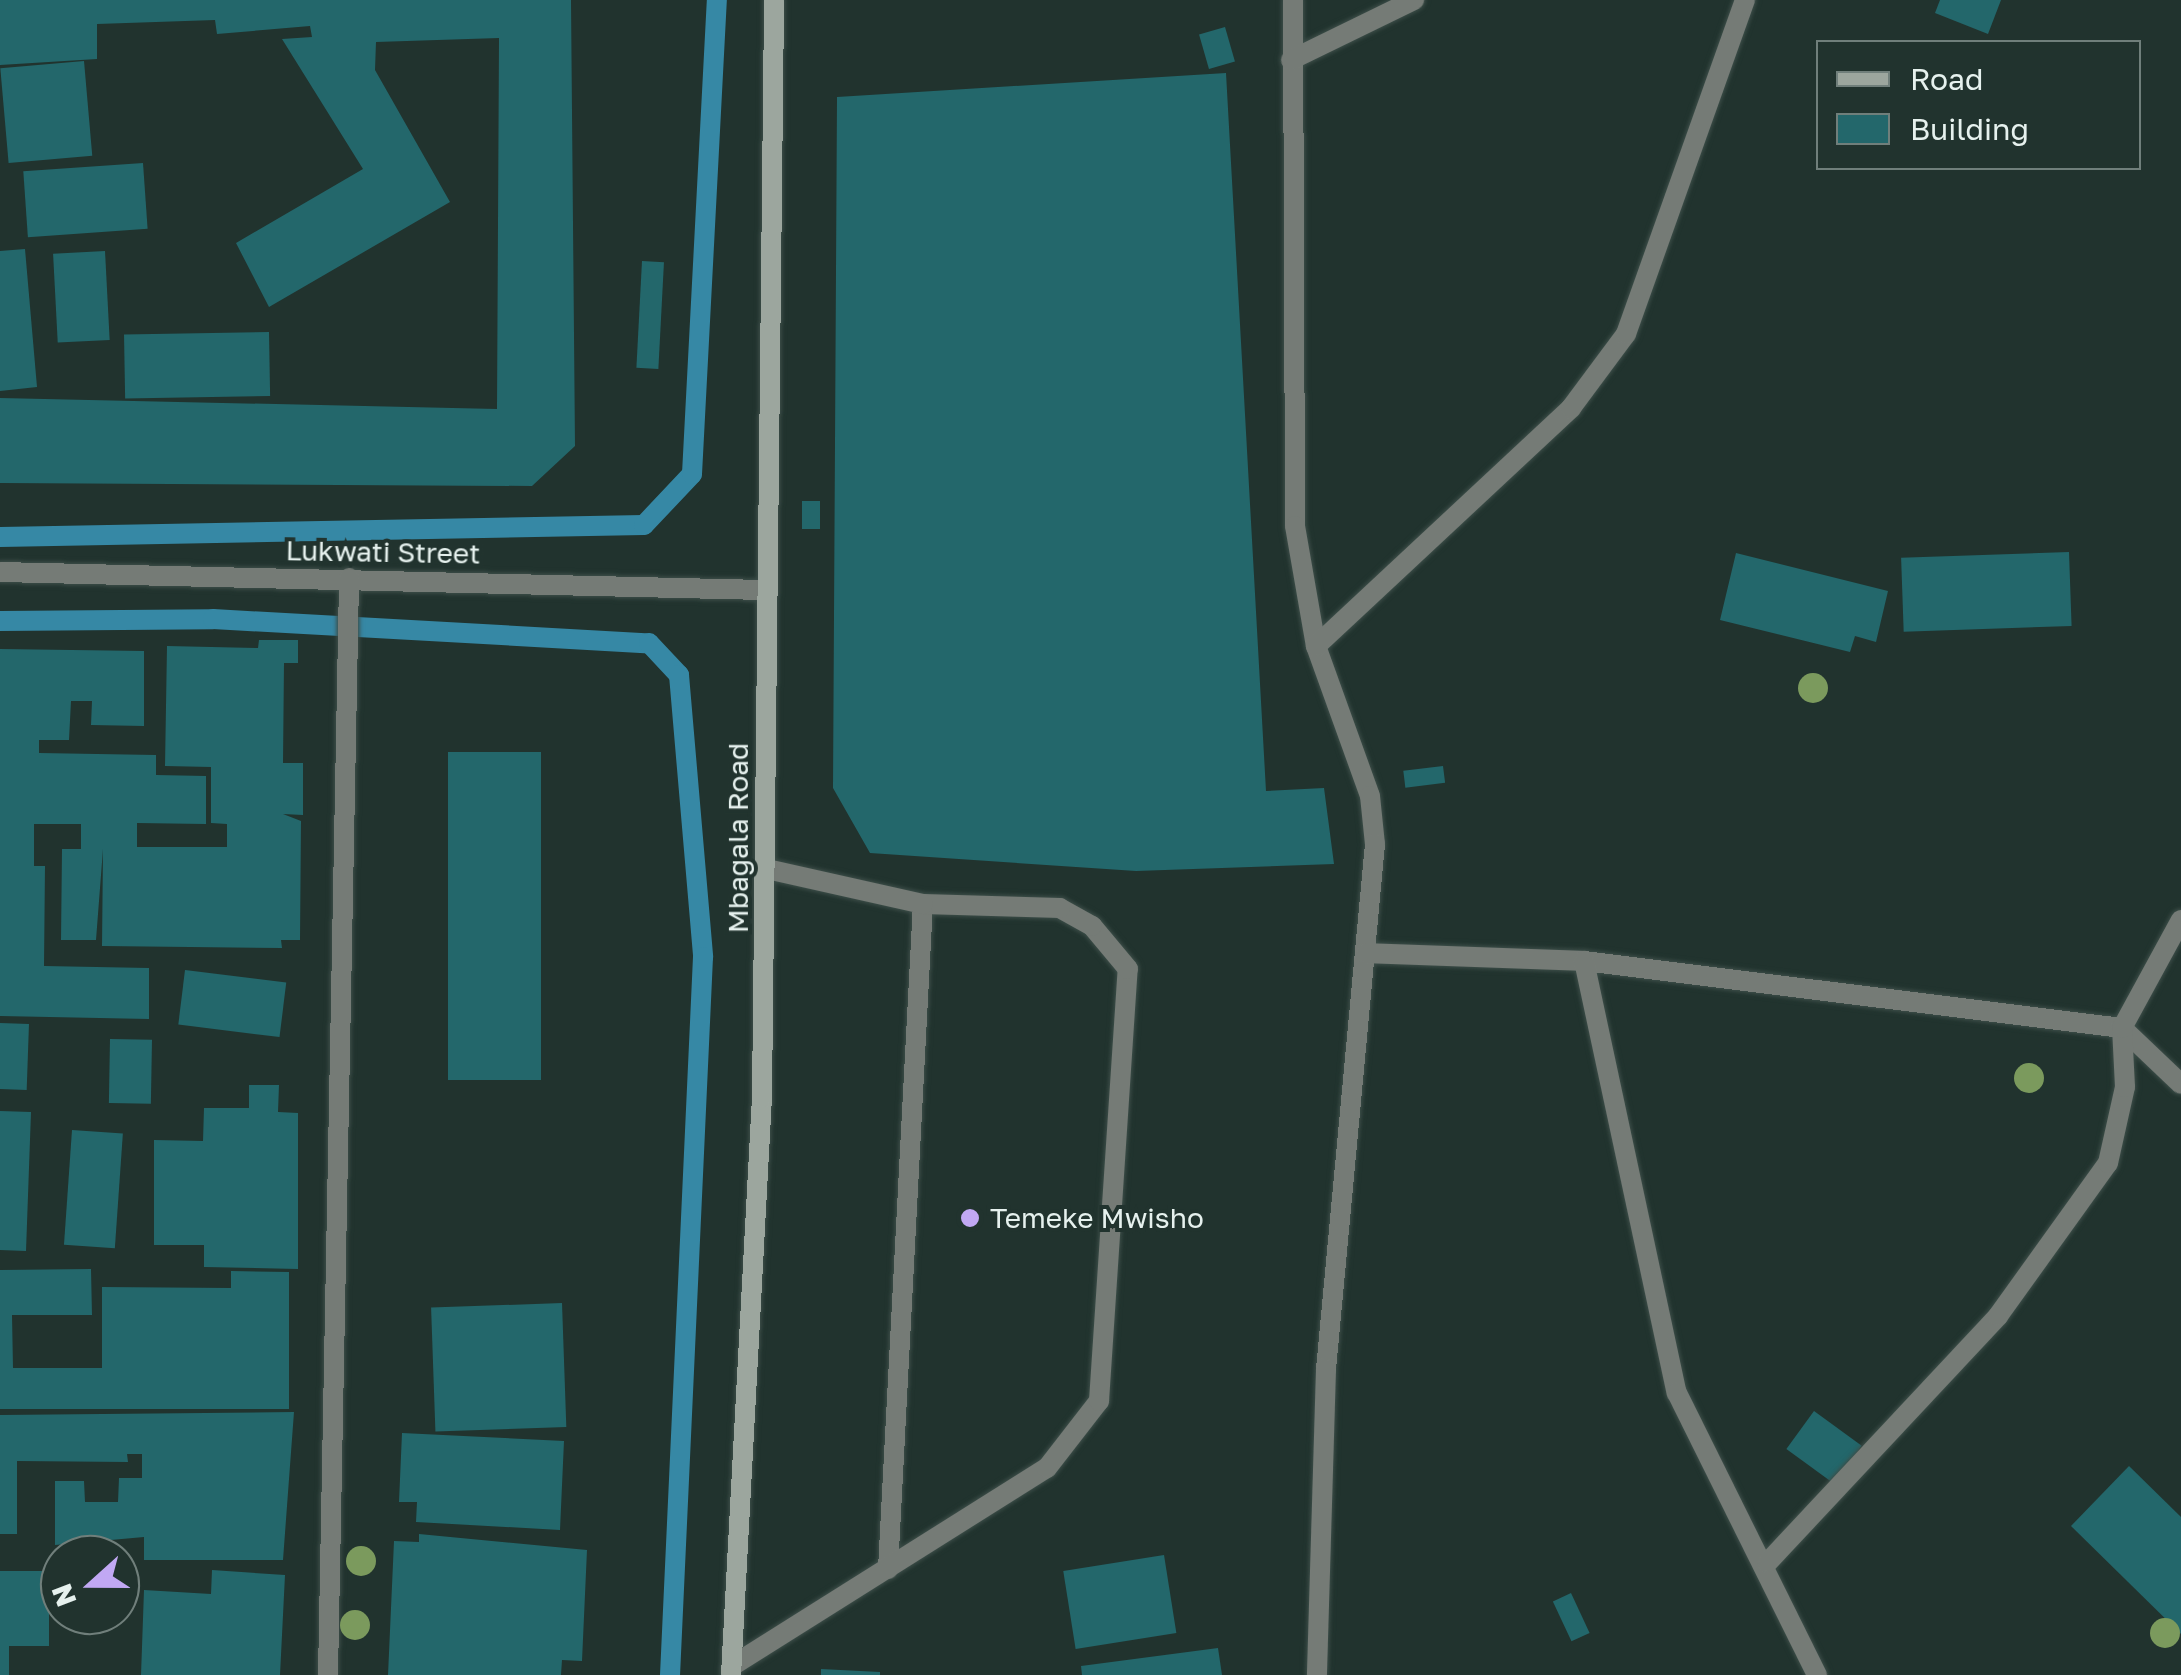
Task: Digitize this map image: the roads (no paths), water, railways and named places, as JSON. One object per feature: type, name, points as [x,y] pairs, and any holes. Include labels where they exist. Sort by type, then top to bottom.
[{"type":"street","name":"Mbagala Road","points":[[732,1670],[767,869],[764,590],[774,0]]},
{"type":"street","points":[[1293,0],[1294,526],[1316,646],[1370,796],[1366,953],[1326,1369],[1317,1675]]},
{"type":"street","points":[[1291,60],[1414,0]]},
{"type":"street","points":[[1316,646],[1572,408],[1626,334],[1745,0]]},
{"type":"street","name":"Lukwati Street","points":[[0,572],[764,590]]},
{"type":"street","points":[[328,1675],[349,578]]},
{"type":"street","points":[[732,1670],[1047,1468],[1099,1401],[1128,968],[1092,926],[1060,908],[923,904],[767,869]]},
{"type":"street","points":[[888,1569],[923,904]]},
{"type":"street","points":[[1768,1562],[1998,1316],[2108,1163],[2125,1087],[2122,1028],[2181,920]]},
{"type":"street","points":[[1366,953],[1584,961],[2122,1028],[2181,1084]]},
{"type":"street","points":[[1584,961],[1677,1392],[1768,1562],[1817,1675]]},
{"type":"waterway","points":[[0,537],[644,525],[692,474],[717,0]]},
{"type":"waterway","points":[[0,621],[213,619],[649,643],[679,675],[703,957],[670,1675]]},
{"type":"place","name":"Temeke Mwisho","points":[[970,1218]]}]
